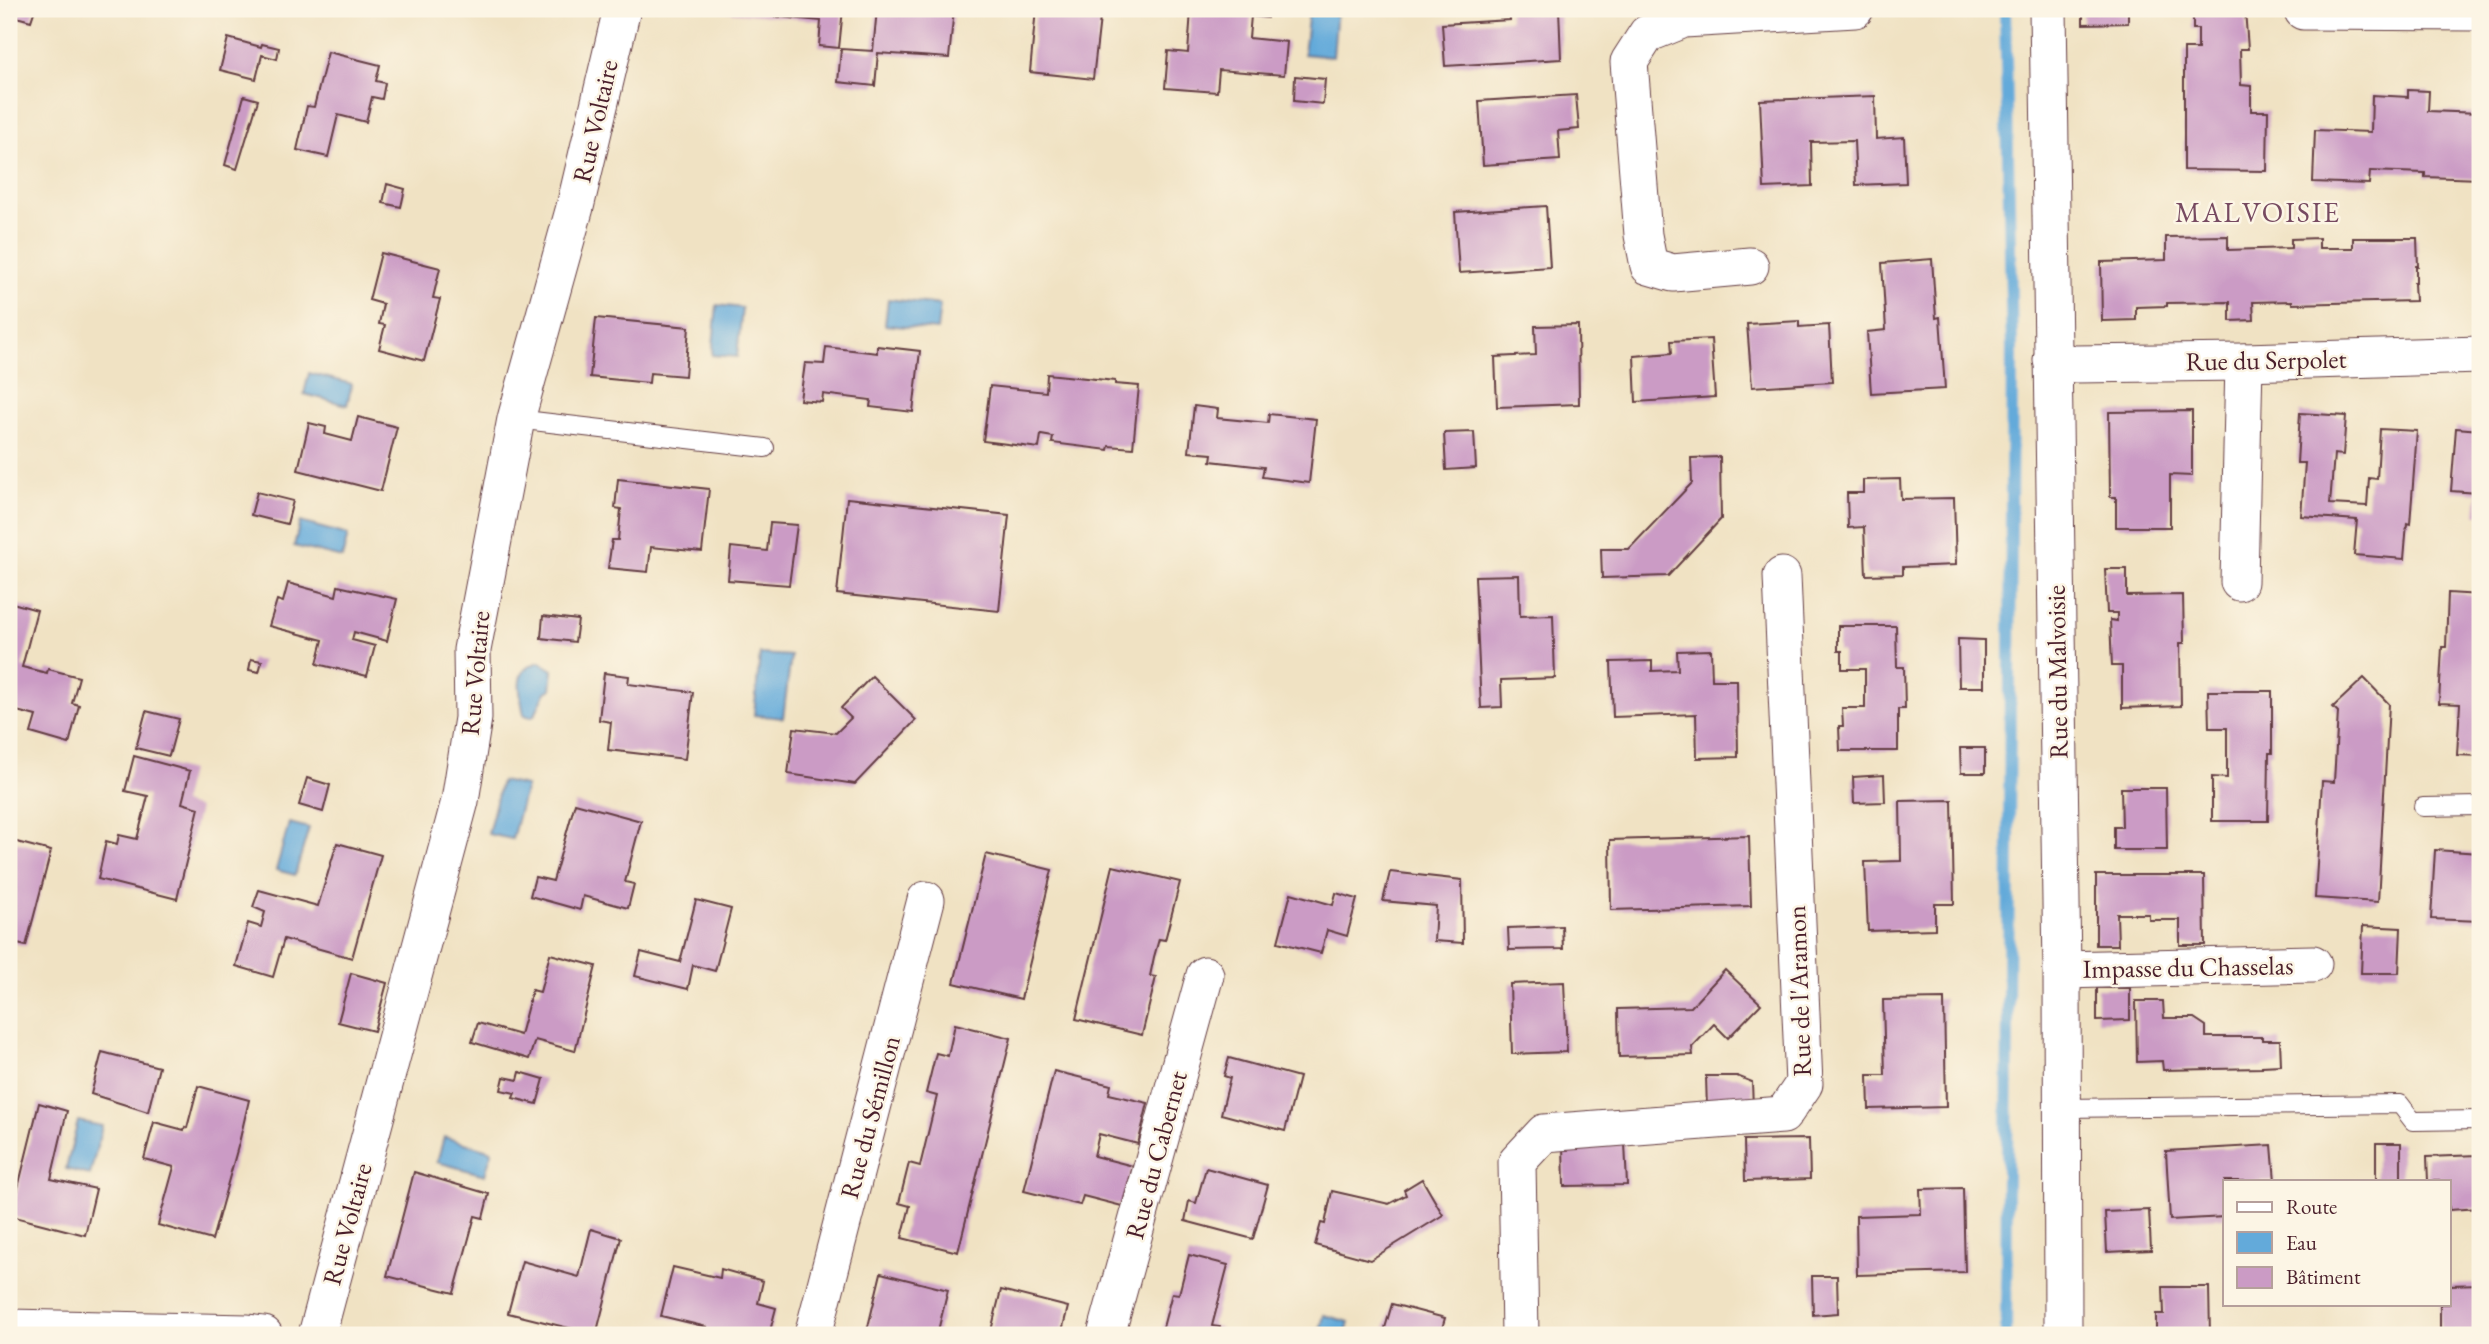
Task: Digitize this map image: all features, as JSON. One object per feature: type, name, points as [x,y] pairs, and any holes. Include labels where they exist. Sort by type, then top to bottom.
[{"type":"street","name":"Rue Voltaire","points":[[317,1335],[460,801],[473,718],[472,650],[516,419],[575,207],[622,9]]},
{"type":"street","points":[[1750,266],[1674,273],[1649,266],[1643,235],[1629,62],[1647,34],[1684,19],[1855,9]]},
{"type":"street","name":"Rue du Malvoisie","points":[[2048,9],[2062,970],[2063,1335]]},
{"type":"street","points":[[2303,9],[2480,12]]},
{"type":"street","name":"Rue du Serpolet","points":[[2052,360],[2074,363],[2244,362],[2480,355]]},
{"type":"street","points":[[2239,582],[2244,362]]},
{"type":"street","name":"Rue de l'Aramon","points":[[1520,1335],[1517,1163],[1544,1133],[1783,1115],[1804,1084],[1782,576]]},
{"type":"street","name":"Rue du Sémillon","points":[[813,1335],[926,900]]},
{"type":"street","name":"Impasse du Chasselas","points":[[2062,970],[2314,964]]},
{"type":"street","name":"Rue du Cabernet","points":[[1106,1335],[1205,975]]},
{"type":"street","points":[[9,1328],[264,1335]]},
{"type":"lane","points":[[516,419],[765,448]]},
{"type":"lane","points":[[2423,807],[2480,806]]},
{"type":"lane","points":[[2063,1108],[2400,1104],[2413,1121],[2480,1120]]},
{"type":"water","points":[[1309,9],[1337,9],[1333,57],[1304,54]]},
{"type":"water","points":[[888,299],[940,305],[937,330],[885,325]]},
{"type":"water","points":[[717,305],[742,308],[737,357],[712,355]]},
{"type":"water","points":[[309,373],[352,384],[347,405],[304,394]]},
{"type":"water","points":[[300,522],[348,535],[342,558],[294,546]]},
{"type":"water","points":[[760,654],[791,656],[783,718],[754,715]]},
{"type":"water","points":[[540,662],[553,670],[551,689],[545,693],[531,717],[524,715],[520,682],[525,670]]},
{"type":"water","points":[[501,781],[526,786],[512,839],[488,834]]},
{"type":"water","points":[[289,823],[309,828],[295,875],[276,870]]},
{"type":"water","points":[[78,1121],[102,1126],[90,1175],[66,1169]]},
{"type":"water","points":[[444,1137],[492,1151],[485,1175],[437,1162]]},
{"type":"water","points":[[1324,1315],[1349,1322],[1346,1335],[1319,1335]]},
{"type":"building","points":[[9,9],[35,9],[31,21],[9,15]]},
{"type":"building","points":[[719,9],[843,9],[839,48],[819,46],[821,21]]},
{"type":"building","points":[[877,9],[954,9],[949,58],[878,53],[875,86],[838,82],[841,49],[873,51]]},
{"type":"building","points":[[1036,9],[1101,9],[1093,79],[1030,72]]},
{"type":"building","points":[[1268,9],[1267,18],[1251,16],[1249,38],[1287,42],[1284,75],[1219,70],[1217,92],[1165,88],[1168,51],[1188,53],[1191,10]]},
{"type":"building","points":[[1509,9],[1559,9],[1561,59],[1445,66],[1442,24],[1510,20]]},
{"type":"building","points":[[2083,9],[2128,9],[2128,23],[2083,24]]},
{"type":"building","points":[[2193,9],[2245,10],[2248,49],[2240,49],[2241,85],[2251,86],[2251,111],[2268,111],[2267,171],[2184,170],[2184,49],[2198,49],[2198,29],[2193,29]]},
{"type":"building","points":[[228,38],[261,47],[262,44],[279,48],[277,59],[262,55],[256,79],[220,70]]},
{"type":"building","points":[[328,52],[380,65],[376,81],[385,83],[382,99],[372,97],[366,122],[338,115],[328,157],[297,150],[307,106],[314,107]]},
{"type":"building","points":[[1295,76],[1325,79],[1323,104],[1294,101]]},
{"type":"building","points":[[2408,90],[2429,91],[2428,111],[2480,113],[2480,179],[2370,171],[2369,184],[2313,182],[2315,130],[2371,132],[2372,95],[2408,97]]},
{"type":"building","points":[[1576,95],[1579,129],[1558,131],[1560,160],[1483,165],[1479,101]]},
{"type":"building","points":[[244,96],[258,100],[237,169],[225,165]]},
{"type":"building","points":[[1875,96],[1876,139],[1904,137],[1906,183],[1856,185],[1854,141],[1811,142],[1812,186],[1764,188],[1760,100]]},
{"type":"building","points":[[387,184],[405,189],[401,207],[383,203]]},
{"type":"building","points":[[1546,206],[1550,267],[1459,273],[1455,212]]},
{"type":"building","points":[[2228,236],[2228,250],[2291,248],[2291,239],[2319,238],[2319,248],[2353,248],[2353,238],[2417,238],[2415,301],[2292,304],[2292,301],[2253,302],[2254,320],[2230,321],[2230,302],[2167,303],[2167,306],[2136,307],[2136,320],[2102,321],[2101,262],[2166,260],[2166,237]]},
{"type":"building","points":[[381,253],[440,268],[433,298],[440,299],[424,361],[379,349],[385,325],[379,324],[383,304],[369,300]]},
{"type":"building","points":[[1932,259],[1936,318],[1940,317],[1945,389],[1871,393],[1867,332],[1886,330],[1882,263]]},
{"type":"building","points":[[596,318],[689,327],[685,376],[650,373],[649,383],[590,377]]},
{"type":"building","points":[[1799,321],[1799,327],[1829,325],[1832,382],[1752,387],[1747,324]]},
{"type":"building","points":[[1578,325],[1579,404],[1497,407],[1495,357],[1536,355],[1535,326]]},
{"type":"building","points":[[1711,339],[1715,397],[1636,402],[1634,356],[1672,353],[1671,341]]},
{"type":"building","points":[[877,346],[920,351],[913,412],[870,407],[871,400],[823,394],[822,402],[800,400],[805,363],[824,364],[826,347],[877,353]]},
{"type":"building","points":[[1047,374],[1139,386],[1133,448],[1109,446],[1108,450],[1052,443],[1053,437],[1041,435],[1039,448],[983,441],[990,386],[1046,392]]},
{"type":"building","points":[[1194,406],[1218,409],[1217,418],[1268,423],[1269,414],[1316,419],[1309,483],[1262,477],[1264,467],[1211,461],[1212,454],[1189,452]]},
{"type":"building","points":[[2192,411],[2192,476],[2170,475],[2170,527],[2116,527],[2116,497],[2110,497],[2109,412]]},
{"type":"building","points":[[2300,413],[2346,416],[2343,455],[2334,454],[2330,504],[2367,506],[2369,478],[2377,479],[2380,429],[2417,431],[2410,524],[2407,523],[2404,559],[2354,555],[2357,520],[2301,516],[2305,463],[2297,463]]},
{"type":"building","points":[[358,417],[397,427],[381,491],[298,470],[309,423],[326,427],[325,434],[352,441]]},
{"type":"building","points":[[2456,428],[2480,430],[2480,515],[2476,515],[2478,493],[2451,491]]},
{"type":"building","points":[[1474,432],[1476,468],[1446,470],[1444,433]]},
{"type":"building","points":[[1720,457],[1721,519],[1668,576],[1602,578],[1601,549],[1629,549],[1692,483],[1691,458]]},
{"type":"building","points":[[618,479],[709,489],[702,552],[651,547],[648,572],[608,568],[612,540],[618,540],[621,509],[615,508]]},
{"type":"building","points":[[1900,479],[1901,499],[1954,498],[1956,565],[1903,567],[1903,574],[1866,575],[1864,527],[1848,528],[1847,493],[1863,493],[1863,480]]},
{"type":"building","points":[[257,492],[293,501],[287,524],[251,515]]},
{"type":"building","points":[[847,498],[1009,515],[999,611],[837,594]]},
{"type":"building","points":[[770,523],[797,525],[789,585],[728,580],[731,547],[767,551]]},
{"type":"building","points":[[2105,569],[2127,569],[2127,596],[2183,595],[2184,643],[2180,643],[2181,706],[2122,708],[2122,666],[2112,666],[2110,620],[2117,621],[2117,613],[2107,613]]},
{"type":"building","points":[[1519,575],[1520,616],[1553,615],[1555,678],[1501,680],[1502,707],[1481,708],[1475,576]]},
{"type":"building","points":[[288,583],[336,596],[338,586],[397,599],[387,641],[354,632],[352,640],[375,646],[367,676],[317,664],[323,640],[269,626],[277,600],[283,602]]},
{"type":"building","points":[[2448,593],[2480,595],[2480,756],[2457,755],[2460,704],[2439,703],[2442,647],[2446,647]]},
{"type":"building","points":[[9,602],[37,610],[22,667],[47,673],[48,669],[79,677],[72,703],[79,705],[69,744],[31,733],[36,716],[9,709]]},
{"type":"building","points":[[543,616],[578,620],[575,642],[541,638]]},
{"type":"building","points":[[1838,626],[1896,626],[1897,667],[1904,667],[1905,709],[1898,709],[1898,751],[1840,751],[1839,726],[1843,726],[1842,708],[1865,708],[1865,669],[1842,669],[1842,651],[1838,651]]},
{"type":"building","points":[[1958,639],[1984,640],[1984,687],[1959,687]]},
{"type":"building","points":[[1711,650],[1712,680],[1737,680],[1738,757],[1697,758],[1696,714],[1613,717],[1611,662],[1652,661],[1652,671],[1678,670],[1677,651]]},
{"type":"building","points":[[251,659],[262,661],[259,672],[249,670]]},
{"type":"building","points":[[604,673],[629,676],[628,684],[693,692],[685,759],[608,750],[611,722],[599,720]]},
{"type":"building","points":[[872,676],[916,720],[855,784],[788,774],[794,728],[836,733],[851,718],[841,708]]},
{"type":"building","points":[[2364,678],[2389,704],[2378,902],[2315,898],[2322,781],[2334,782],[2338,712],[2333,707]]},
{"type":"building","points":[[2208,691],[2272,691],[2268,821],[2212,821],[2212,777],[2227,778],[2227,728],[2209,728]]},
{"type":"building","points":[[146,711],[179,719],[169,756],[136,748]]},
{"type":"building","points":[[1960,748],[1985,748],[1985,773],[1961,773]]},
{"type":"building","points":[[134,756],[190,771],[182,803],[199,808],[177,899],[98,879],[106,841],[117,844],[119,835],[137,839],[148,796],[125,791]]},
{"type":"building","points":[[1884,775],[1885,802],[1854,803],[1853,777]]},
{"type":"building","points":[[307,778],[330,785],[323,812],[299,805]]},
{"type":"building","points":[[2121,788],[2166,788],[2167,850],[2114,850],[2114,827],[2122,827]]},
{"type":"building","points":[[1952,800],[1954,904],[1935,904],[1935,929],[1868,931],[1865,862],[1901,861],[1900,801]]},
{"type":"building","points":[[575,803],[641,821],[625,882],[634,884],[628,908],[583,896],[580,910],[530,896],[535,877],[553,881]]},
{"type":"building","points":[[1749,836],[1751,906],[1611,910],[1610,840]]},
{"type":"building","points":[[9,840],[51,851],[26,946],[9,942]]},
{"type":"building","points":[[337,843],[381,855],[352,958],[284,939],[273,977],[236,966],[248,923],[261,927],[265,912],[253,907],[259,890],[318,906]]},
{"type":"building","points":[[2435,850],[2480,853],[2480,921],[2431,919]]},
{"type":"building","points":[[986,854],[1052,870],[1021,999],[954,983]]},
{"type":"building","points":[[1113,866],[1180,882],[1165,940],[1159,939],[1154,957],[1150,976],[1156,977],[1142,1035],[1076,1019]]},
{"type":"building","points":[[1390,872],[1462,880],[1463,943],[1434,941],[1436,906],[1383,901]]},
{"type":"building","points":[[2096,875],[2204,875],[2205,945],[2180,945],[2180,920],[2149,920],[2149,914],[2117,914],[2118,945],[2096,945]]},
{"type":"building","points":[[1291,893],[1333,905],[1336,893],[1357,899],[1347,936],[1327,930],[1321,953],[1278,942]]},
{"type":"building","points":[[696,900],[731,909],[715,971],[693,965],[688,989],[635,976],[641,952],[680,962]]},
{"type":"building","points":[[1562,926],[1563,949],[1509,950],[1508,928]]},
{"type":"building","points":[[2363,926],[2401,928],[2399,973],[2361,973]]},
{"type":"building","points":[[550,954],[596,966],[575,1051],[535,1040],[529,1059],[472,1042],[478,1023],[520,1035],[532,990],[540,992]]},
{"type":"building","points":[[1725,970],[1761,1004],[1728,1038],[1714,1024],[1692,1047],[1693,1055],[1619,1057],[1618,1009],[1691,1007]]},
{"type":"building","points":[[351,973],[387,983],[374,1031],[338,1022]]},
{"type":"building","points":[[1564,982],[1567,1052],[1512,1054],[1510,984]]},
{"type":"building","points":[[2097,988],[2130,988],[2130,1020],[2097,1021]]},
{"type":"building","points":[[1944,999],[1946,1107],[1869,1109],[1868,1075],[1885,1075],[1883,1000]]},
{"type":"building","points":[[2136,1001],[2163,1001],[2164,1018],[2194,1018],[2206,1026],[2206,1037],[2262,1037],[2262,1040],[2280,1040],[2281,1065],[2262,1068],[2163,1070],[2162,1061],[2137,1062]]},
{"type":"building","points":[[955,1024],[1011,1038],[958,1252],[902,1238],[910,1206],[899,1203],[909,1163],[920,1166],[937,1096],[926,1093],[936,1053],[948,1056]]},
{"type":"building","points":[[102,1052],[159,1067],[148,1112],[91,1094]]},
{"type":"building","points":[[1229,1058],[1299,1077],[1285,1131],[1221,1114],[1230,1078],[1224,1076]]},
{"type":"building","points":[[1054,1071],[1111,1085],[1109,1094],[1148,1103],[1138,1144],[1099,1134],[1094,1156],[1133,1166],[1122,1206],[1083,1196],[1080,1205],[1024,1191]]},
{"type":"building","points":[[520,1072],[544,1079],[537,1104],[513,1098],[515,1093],[501,1090],[504,1077],[518,1080]]},
{"type":"building","points":[[1706,1076],[1737,1076],[1752,1082],[1753,1108],[1707,1109]]},
{"type":"building","points":[[198,1086],[249,1100],[212,1240],[158,1225],[174,1167],[144,1159],[154,1122],[184,1130],[187,1128]]},
{"type":"building","points":[[39,1103],[67,1111],[51,1179],[96,1189],[85,1235],[11,1216]]},
{"type":"building","points":[[1809,1139],[1810,1179],[1745,1181],[1744,1140]]},
{"type":"building","points":[[2477,1142],[2480,1142],[2480,1208],[2450,1210],[2450,1180],[2428,1180],[2427,1157],[2478,1155]]},
{"type":"building","points":[[1563,1143],[1625,1143],[1627,1185],[1564,1186]]},
{"type":"building","points":[[2376,1143],[2401,1143],[2401,1180],[2376,1180]]},
{"type":"building","points":[[2272,1145],[2275,1180],[2223,1180],[2223,1217],[2170,1220],[2166,1151]]},
{"type":"building","points":[[1206,1168],[1268,1185],[1253,1239],[1185,1221],[1189,1201],[1196,1203]]},
{"type":"building","points":[[414,1172],[489,1194],[483,1218],[475,1216],[454,1293],[387,1276]]},
{"type":"building","points":[[1422,1179],[1443,1215],[1370,1260],[1315,1245],[1321,1223],[1325,1224],[1332,1191],[1389,1204],[1406,1195],[1404,1190]]},
{"type":"building","points":[[1963,1188],[1965,1272],[1857,1275],[1856,1216],[1921,1214],[1920,1189]]},
{"type":"building","points":[[2149,1210],[2151,1250],[2107,1252],[2105,1212]]},
{"type":"building","points":[[591,1229],[621,1238],[596,1335],[572,1335],[573,1329],[508,1313],[522,1261],[579,1277]]},
{"type":"building","points":[[1189,1255],[1228,1265],[1212,1326],[1220,1327],[1218,1335],[1161,1335],[1172,1293],[1179,1294]]},
{"type":"building","points":[[673,1267],[720,1278],[721,1269],[763,1281],[758,1303],[776,1308],[769,1335],[705,1335],[707,1327],[661,1316]]},
{"type":"building","points":[[881,1273],[948,1290],[937,1335],[866,1335]]},
{"type":"building","points":[[1812,1276],[1837,1276],[1838,1313],[1813,1315]]},
{"type":"building","points":[[2480,1284],[2480,1335],[2440,1335],[2440,1306],[2450,1306],[2450,1285]]},
{"type":"building","points":[[2163,1287],[2209,1287],[2210,1335],[2156,1335],[2156,1314],[2164,1314]]},
{"type":"building","points":[[1001,1290],[1068,1307],[1061,1335],[990,1335]]},
{"type":"building","points":[[1392,1304],[1445,1318],[1440,1335],[1383,1335]]},
{"type":"waterway","points":[[2005,9],[2012,348],[2006,1335]]},
{"type":"district","name":"MALVOISIE","points":[[2258,212]]}]
